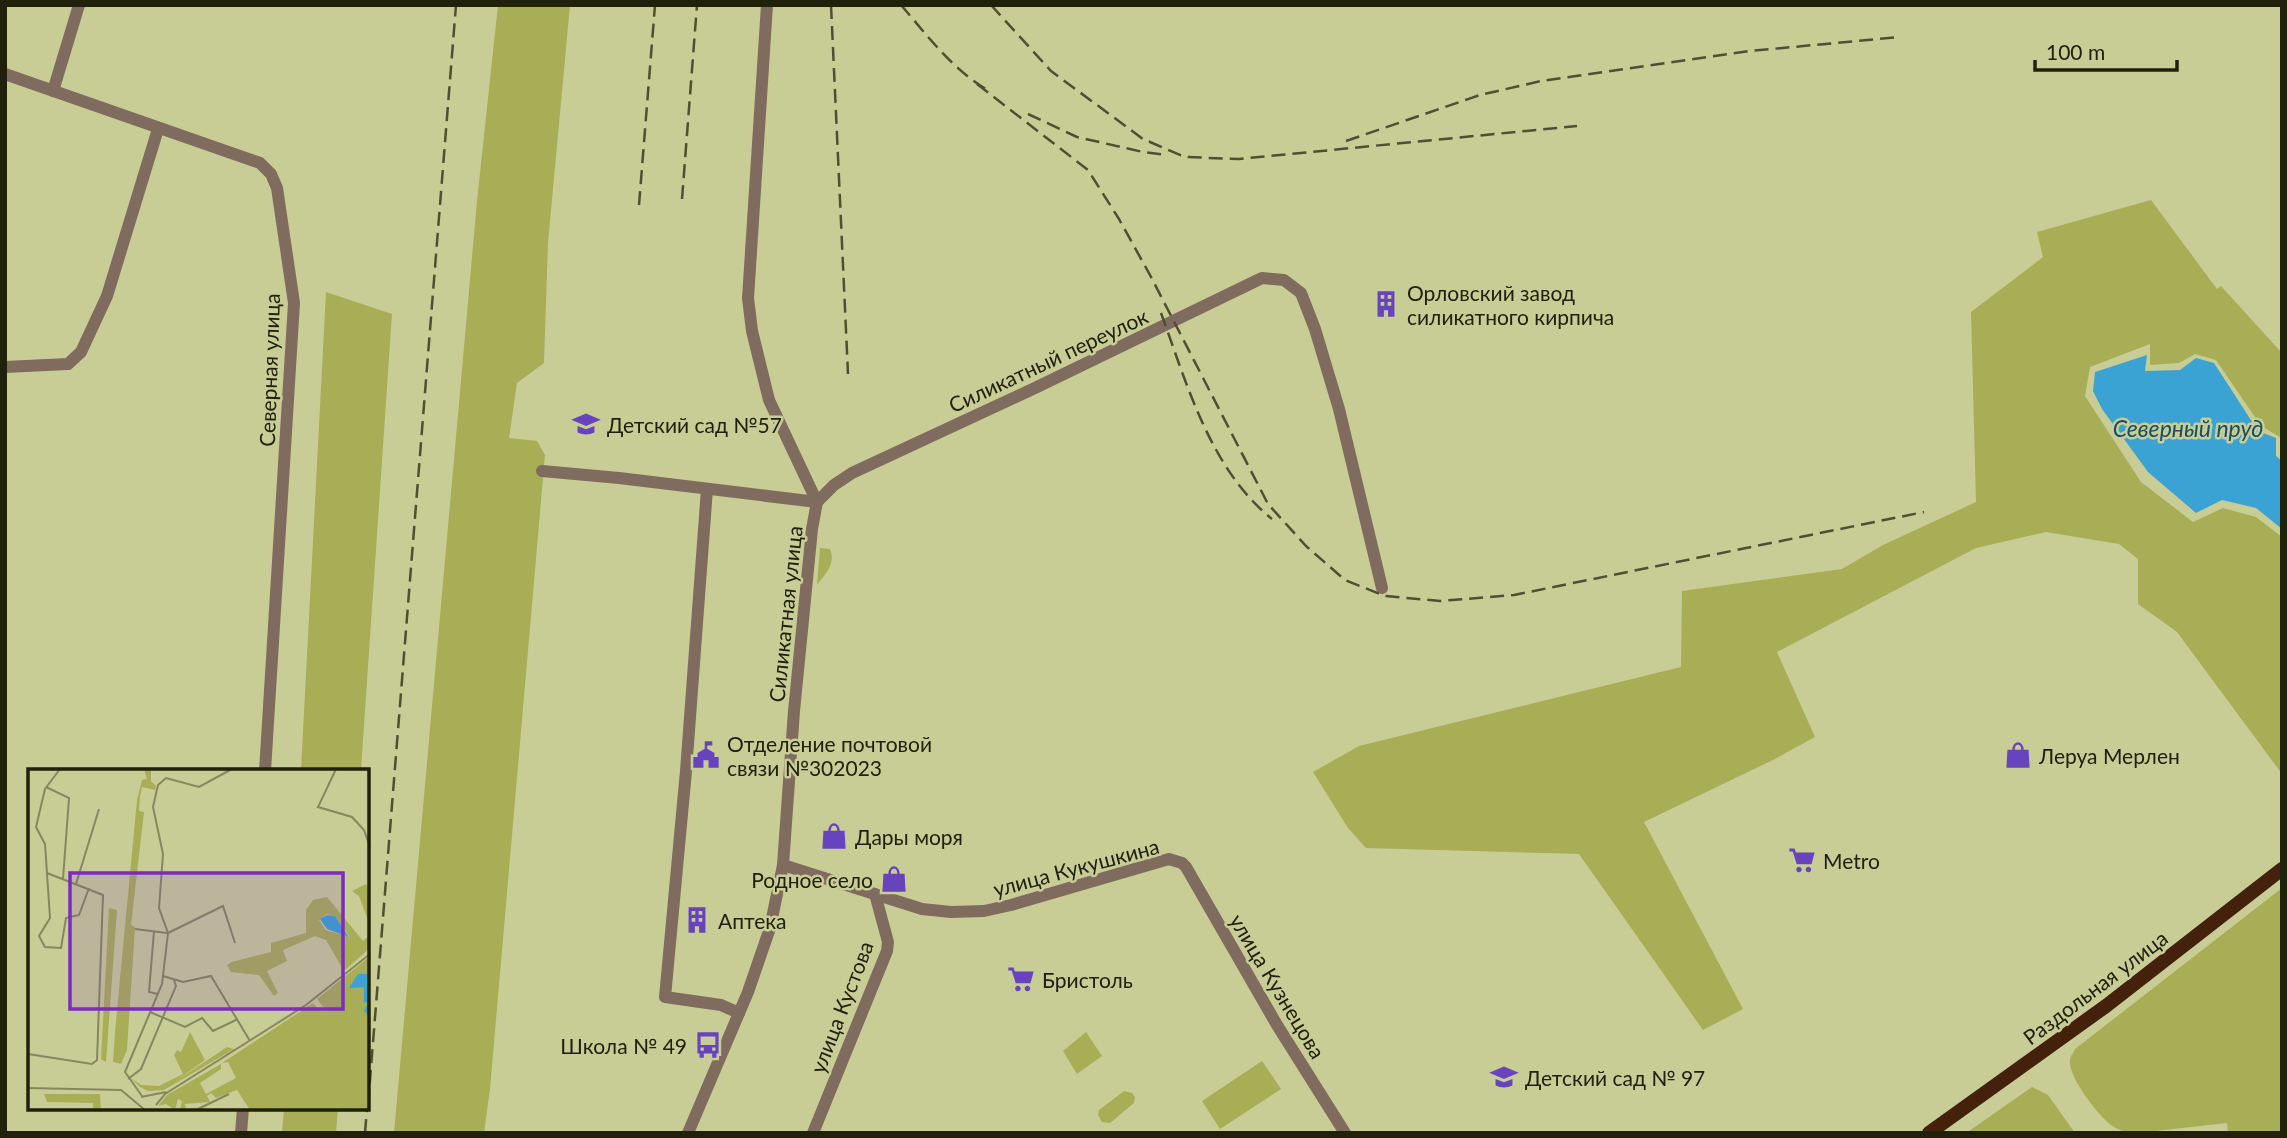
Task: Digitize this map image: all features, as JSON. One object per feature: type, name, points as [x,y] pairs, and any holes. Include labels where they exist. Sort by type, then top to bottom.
[{"type":"main road","name":"Раздольная улица","points":[[1929,1133],[2106,1006],[2282,869]]},
{"type":"street","points":[[53,91],[79,5]]},
{"type":"street","points":[[766,5],[748,298],[752,331],[769,400],[817,502]]},
{"type":"street","name":"Северная улица","points":[[5,74],[260,163],[271,174],[277,188],[294,303],[265,769]]},
{"type":"street","points":[[5,367],[68,364],[81,352],[107,296],[158,129]]},
{"type":"street","name":"Силикатный переулок","points":[[817,502],[834,485],[852,473],[1262,278],[1284,280],[1301,293],[1315,329],[1339,409],[1382,587]]},
{"type":"street","points":[[542,471],[817,502]]},
{"type":"street","points":[[707,489],[687,771],[665,997],[721,1005],[739,1013]]},
{"type":"street","name":"Силикатная улица","points":[[688,1133],[739,1013],[771,928],[783,864],[794,711],[817,502]]},
{"type":"street","name":"улица Кукушкина","points":[[783,864],[922,909],[951,912],[984,911],[1011,905],[1162,861],[1177,861]]},
{"type":"street","name":"улица Кузнецова","points":[[1177,861],[1186,867],[1277,1025],[1345,1133]]},
{"type":"street","name":"улица Кустова","points":[[813,1133],[887,951],[888,942],[875,894]]},
{"type":"street","points":[[241,1133],[243,1110]]},
{"type":"green space","points":[[498,5],[570,5],[548,243],[544,363],[517,383],[509,438],[537,441],[545,455],[490,1089],[484,1133],[394,1133],[477,201]]},
{"type":"green space","points":[[2151,200],[2217,289],[2221,286],[2282,353],[2282,456],[2280,437],[2261,426],[2216,360],[2195,354],[2179,363],[2150,365],[2150,344],[2090,367],[2085,396],[2141,482],[2193,522],[2223,508],[2256,517],[2282,537],[2282,774],[2177,632],[2138,604],[2138,559],[2119,544],[2046,532],[1976,548],[1777,652],[1815,737],[1644,822],[1743,1009],[1703,1030],[1579,854],[1366,848],[1348,828],[1313,772],[1359,746],[1681,667],[1682,591],[1842,569],[1883,545],[1976,502],[1971,312],[2043,257],[2037,232]]},
{"type":"green space","points":[[326,292],[392,314],[361,769],[301,769]]},
{"type":"green space","points":[[820,548],[830,549],[832,559],[817,585]]},
{"type":"green space","points":[[2282,888],[2282,1133],[2228,1133],[2227,1123],[2138,1133],[2117,1129],[2111,1125],[2092,1104],[2073,1075],[2070,1059],[2075,1049]]},
{"type":"green space","points":[[1086,1032],[1102,1056],[1077,1074],[1063,1051]]},
{"type":"green space","points":[[1262,1061],[1281,1089],[1220,1129],[1202,1101]]},
{"type":"green space","points":[[2032,1087],[2048,1095],[2075,1133],[1966,1133]]},
{"type":"green space","points":[[1124,1091],[1132,1093],[1135,1097],[1134,1103],[1110,1123],[1102,1122],[1098,1115],[1099,1110]]},
{"type":"green space","points":[[284,1110],[338,1110],[336,1133],[282,1133]]},
{"type":"water","name":"Северный пруд","points":[[2147,355],[2145,371],[2180,370],[2196,358],[2214,363],[2258,431],[2276,438],[2276,456],[2282,461],[2282,529],[2256,508],[2222,500],[2196,513],[2148,472],[2102,409],[2093,391],[2095,372]]},
{"type":"railway","points":[[369,1092],[456,5]]},
{"type":"railway","points":[[639,205],[655,5]]},
{"type":"railway","points":[[682,199],[697,5]]},
{"type":"railway","points":[[831,5],[848,374]]},
{"type":"railway","points":[[901,5],[962,72],[986,89]]},
{"type":"railway","points":[[991,5],[1051,71],[1143,139],[1185,157],[1239,159],[1577,126]]},
{"type":"railway","points":[[1346,141],[1480,95],[1541,81],[1750,51],[1900,37]]},
{"type":"railway","points":[[977,84],[1088,170],[1150,275],[1268,504],[1306,546],[1345,580],[1385,596],[1440,601],[1514,595],[1924,512]]},
{"type":"railway","points":[[1028,114],[1077,137],[1168,155]]},
{"type":"railway","points":[[1161,313],[1191,396],[1216,451],[1250,499],[1272,519]]},
{"type":"railway","points":[[365,1133],[367,1110]]},
{"type":"place","name":"Орловский завод силикатного кирпича","points":[[1386,304]]},
{"type":"place","name":"Детский сад №57","points":[[586,424]]},
{"type":"place","name":"Отделение почтовой связи №302023","points":[[706,755]]},
{"type":"place","name":"Леруа Мерлен","points":[[2018,755]]},
{"type":"place","name":"Дары моря","points":[[834,836]]},
{"type":"place","name":"Metro","points":[[1802,860]]},
{"type":"place","name":"Родное село","points":[[894,879]]},
{"type":"place","name":"Аптека","points":[[697,920]]},
{"type":"place","name":"Бристоль","points":[[1021,979]]},
{"type":"place","name":"Школа № 49","points":[[708,1045]]},
{"type":"place","name":"Детский сад № 97","points":[[1504,1077]]}]
